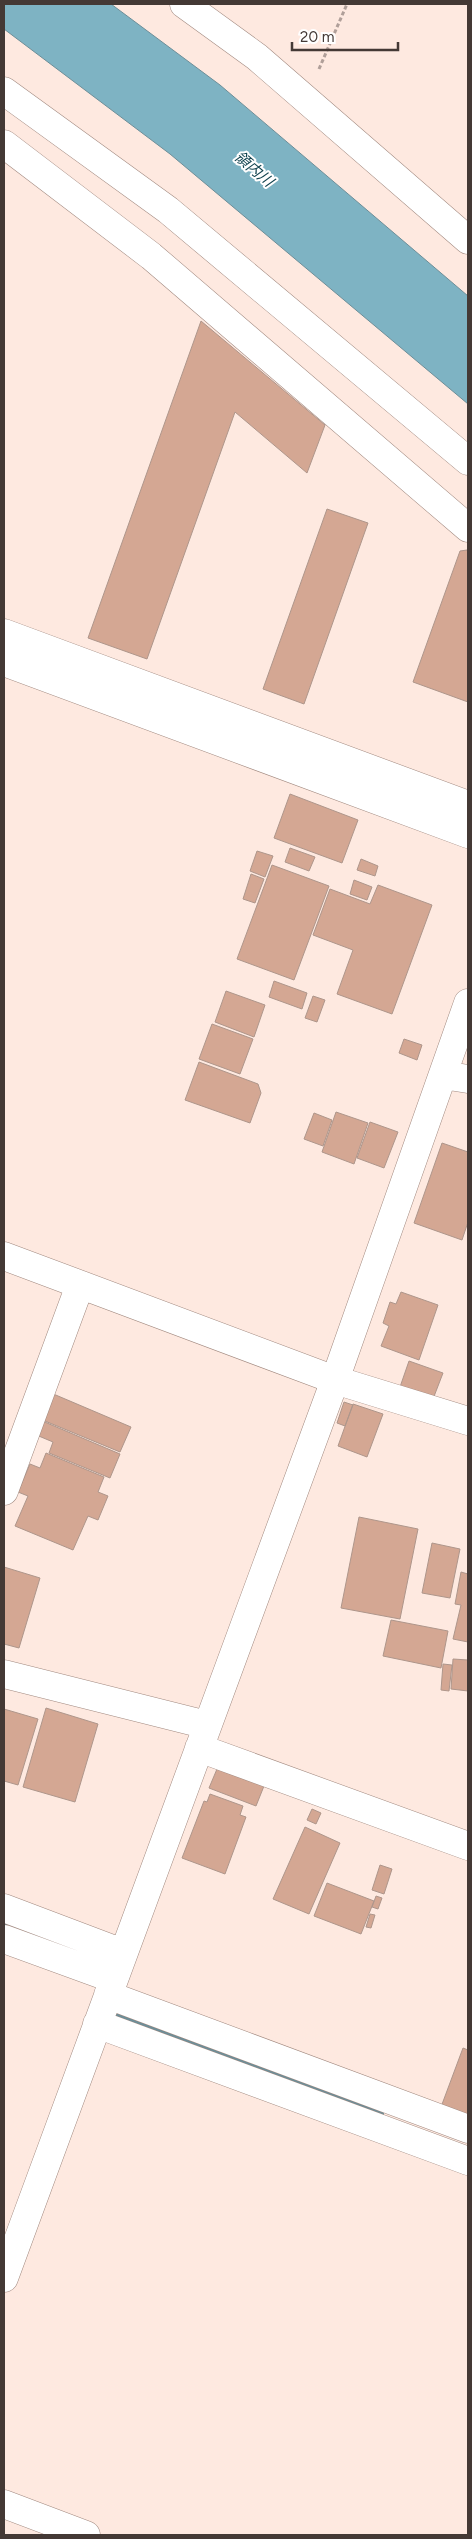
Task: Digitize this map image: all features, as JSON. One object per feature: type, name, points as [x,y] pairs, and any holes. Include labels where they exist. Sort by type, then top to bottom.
[{"type":"street","points":[[184,4],[257,57],[468,240]]},
{"type":"street","points":[[4,91],[168,210],[468,461]]},
{"type":"street","points":[[4,144],[151,256],[468,528]]},
{"type":"street","points":[[4,633],[468,805]]},
{"type":"street","points":[[4,662],[468,834]]},
{"type":"street","points":[[4,2278],[335,1380],[455,1077],[468,1003]]},
{"type":"street","points":[[4,1256],[335,1380],[468,1421]]},
{"type":"street","points":[[4,1491],[80,1285]]},
{"type":"street","points":[[4,1674],[203,1737],[468,1846]]},
{"type":"street","points":[[4,1908],[123,1953]]},
{"type":"street","points":[[4,1939],[111,1987],[468,2130]]},
{"type":"street","points":[[97,2024],[468,2161]]},
{"type":"street","points":[[4,2504],[86,2535]]},
{"type":"path","points":[[306,99],[347,4]]},
{"type":"water","name":"領内川","points":[[4,4],[111,4],[220,85],[468,296],[468,404],[170,154],[4,29]]},
{"type":"building","points":[[201,321],[325,425],[307,473],[235,412],[147,659],[88,638]]},
{"type":"building","points":[[327,509],[368,523],[304,704],[263,689]]},
{"type":"building","points":[[467,550],[468,702],[413,682],[460,551]]},
{"type":"building","points":[[290,794],[358,820],[342,863],[274,838]]},
{"type":"building","points":[[290,848],[315,857],[309,871],[285,862]]},
{"type":"building","points":[[257,851],[273,856],[265,877],[250,871]]},
{"type":"building","points":[[361,859],[378,866],[375,876],[357,870]]},
{"type":"building","points":[[272,865],[329,886],[294,980],[237,959]]},
{"type":"building","points":[[251,874],[264,879],[255,903],[243,899]]},
{"type":"building","points":[[354,880],[372,887],[367,900],[350,894]]},
{"type":"building","points":[[378,885],[432,905],[392,1014],[337,994],[353,950],[313,935],[330,889],[370,904]]},
{"type":"building","points":[[274,981],[307,993],[302,1009],[269,997]]},
{"type":"building","points":[[226,991],[265,1005],[254,1037],[215,1022]]},
{"type":"building","points":[[313,996],[325,1000],[317,1022],[305,1018]]},
{"type":"building","points":[[212,1024],[253,1039],[240,1074],[199,1059]]},
{"type":"building","points":[[404,1039],[422,1045],[417,1060],[399,1053]]},
{"type":"building","points":[[199,1062],[258,1084],[261,1093],[250,1123],[185,1100]]},
{"type":"building","points":[[336,1112],[368,1123],[354,1164],[322,1152]]},
{"type":"building","points":[[314,1113],[332,1120],[323,1146],[304,1139]]},
{"type":"building","points":[[370,1122],[398,1132],[384,1168],[357,1158]]},
{"type":"building","points":[[442,1143],[468,1152],[468,1222],[462,1240],[414,1223]]},
{"type":"building","points":[[401,1292],[438,1305],[419,1360],[381,1346],[389,1326],[383,1323],[390,1302],[396,1304]]},
{"type":"building","points":[[409,1361],[443,1373],[433,1399],[400,1387]]},
{"type":"building","points":[[51,1393],[131,1427],[120,1452],[40,1419]]},
{"type":"building","points":[[344,1402],[353,1405],[345,1426],[337,1423]]},
{"type":"building","points":[[353,1404],[383,1414],[367,1457],[338,1446]]},
{"type":"building","points":[[40,1420],[120,1454],[110,1478],[49,1453],[53,1442],[34,1434]]},
{"type":"building","points":[[46,1453],[104,1477],[98,1492],[108,1496],[98,1520],[88,1516],[73,1550],[15,1526],[28,1496],[18,1492],[30,1464],[40,1468]]},
{"type":"building","points":[[359,1517],[418,1529],[400,1619],[341,1608]]},
{"type":"building","points":[[432,1543],[460,1549],[450,1598],[422,1593]]},
{"type":"building","points":[[4,1567],[40,1578],[19,1648],[4,1644]]},
{"type":"building","points":[[461,1572],[468,1574],[468,1642],[453,1639],[461,1605],[455,1604]]},
{"type":"building","points":[[391,1620],[448,1631],[441,1668],[383,1656]]},
{"type":"building","points":[[453,1659],[468,1660],[468,1691],[451,1689]]},
{"type":"building","points":[[443,1664],[452,1665],[449,1691],[441,1690]]},
{"type":"building","points":[[46,1708],[98,1724],[75,1802],[23,1787]]},
{"type":"building","points":[[4,1709],[38,1719],[18,1785],[4,1781]]},
{"type":"building","points":[[217,1769],[264,1786],[256,1806],[209,1788]]},
{"type":"building","points":[[210,1794],[243,1806],[240,1815],[246,1817],[225,1874],[182,1858],[204,1801],[207,1802]]},
{"type":"building","points":[[312,1809],[321,1813],[316,1824],[307,1820]]},
{"type":"building","points":[[305,1827],[340,1843],[309,1914],[273,1899]]},
{"type":"building","points":[[380,1865],[392,1869],[384,1894],[372,1890]]},
{"type":"building","points":[[327,1883],[374,1901],[361,1934],[314,1916]]},
{"type":"building","points":[[376,1896],[382,1898],[378,1909],[372,1907]]},
{"type":"building","points":[[370,1914],[375,1915],[371,1928],[366,1927]]},
{"type":"building","points":[[463,2048],[468,2050],[468,2118],[441,2107]]},
{"type":"waterway","points":[[4,1924],[85,1954]]},
{"type":"waterway","points":[[120,2016],[379,2114]]}]
